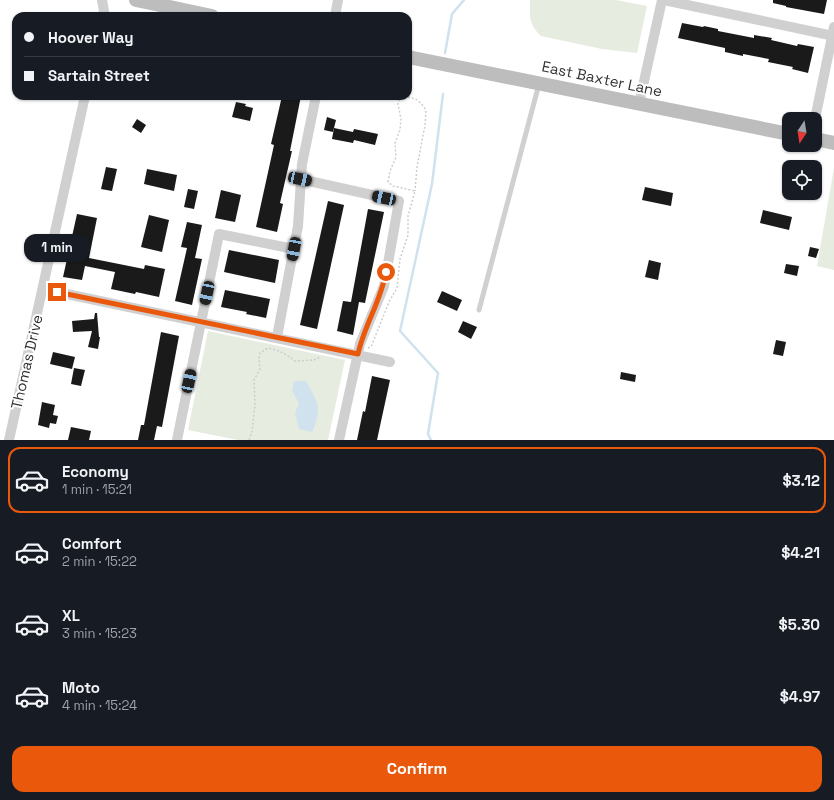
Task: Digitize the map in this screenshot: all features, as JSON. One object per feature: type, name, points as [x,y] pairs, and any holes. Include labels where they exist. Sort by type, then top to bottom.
[{"type":"main road","points":[[136,0],[193,12]]},
{"type":"main road","name":"East Baxter Lane","points":[[412,58],[782,133]]},
{"type":"main road","points":[[822,140],[834,143]]},
{"type":"street","points":[[102,0],[104,12]]},
{"type":"street","points":[[336,12],[338,0]]},
{"type":"street","points":[[639,104],[663,0],[833,33],[816,112]]},
{"type":"street","name":"Thomas Drive","points":[[9,440],[84,100]]},
{"type":"street","points":[[277,337],[298,226],[302,164],[315,100]]},
{"type":"street","points":[[300,179],[398,201],[384,286],[360,344],[339,440]]},
{"type":"street","points":[[177,440],[219,234],[294,249]]},
{"type":"street","points":[[43,289],[358,354],[390,362]]},
{"type":"lane","points":[[479,310],[539,83]]},
{"type":"path","points":[[249,440],[252,432],[255,404],[254,380],[260,369],[260,353],[268,348],[279,350],[295,361],[314,360],[323,355]]},
{"type":"shaded area","points":[[530,0],[616,0],[647,6],[637,53],[602,49],[541,36],[531,20]]},
{"type":"shaded area","points":[[834,168],[834,270],[817,266]]},
{"type":"shaded area","points":[[208,331],[345,360],[328,440],[238,440],[188,430]]},
{"type":"water","points":[[294,381],[306,381],[316,400],[318,411],[312,432],[299,429],[295,413],[299,403],[292,391]]},
{"type":"building","points":[[773,0],[827,0],[824,14],[786,7],[773,3]]},
{"type":"building","points":[[682,23],[704,26],[718,29],[718,31],[754,38],[754,35],[772,38],[771,40],[797,46],[798,44],[814,47],[808,73],[792,69],[793,67],[768,62],[769,59],[725,52],[725,48],[678,38]]},
{"type":"building","points":[[281,100],[300,100],[290,151],[292,151],[280,203],[283,204],[277,232],[256,227],[274,145],[271,144]]},
{"type":"building","points":[[236,102],[246,104],[245,106],[253,108],[250,121],[232,117]]},
{"type":"building","points":[[327,117],[336,120],[333,132],[324,130]]},
{"type":"building","points":[[137,119],[146,125],[141,133],[132,127]]},
{"type":"building","points":[[334,128],[353,132],[354,129],[378,134],[375,145],[354,140],[353,143],[332,139]]},
{"type":"building","points":[[106,167],[117,169],[112,191],[101,189]]},
{"type":"building","points":[[147,169],[177,175],[174,191],[144,184]]},
{"type":"building","points":[[645,187],[673,193],[671,206],[642,200]]},
{"type":"building","points":[[188,189],[198,191],[194,209],[184,207]]},
{"type":"building","points":[[221,190],[241,195],[235,222],[215,218]]},
{"type":"building","points":[[328,201],[344,205],[317,329],[300,325]]},
{"type":"building","points":[[368,209],[384,212],[365,303],[359,302],[353,335],[337,331],[343,301],[351,302]]},
{"type":"building","points":[[763,210],[792,217],[789,230],[760,223]]},
{"type":"building","points":[[77,214],[97,218],[89,258],[144,269],[145,265],[165,269],[159,297],[111,289],[115,272],[85,266],[82,280],[63,277]]},
{"type":"building","points":[[149,215],[169,220],[162,252],[141,247]]},
{"type":"building","points":[[187,222],[202,225],[195,258],[202,259],[192,305],[175,301],[187,248],[181,247]]},
{"type":"building","points":[[810,247],[819,249],[816,258],[808,256]]},
{"type":"building","points":[[229,250],[279,260],[275,283],[224,272]]},
{"type":"building","points":[[649,260],[661,263],[658,280],[645,277]]},
{"type":"building","points":[[786,264],[799,266],[797,276],[784,273]]},
{"type":"building","points":[[225,290],[270,299],[266,318],[246,314],[247,312],[221,307]]},
{"type":"building","points":[[442,291],[462,300],[457,311],[437,302]]},
{"type":"building","points":[[95,313],[97,313],[100,337],[98,349],[88,347],[92,331],[73,332],[72,321],[94,319]]},
{"type":"building","points":[[463,321],[477,327],[471,339],[458,332]]},
{"type":"building","points":[[161,332],[179,336],[162,427],[157,426],[154,440],[138,440],[141,425],[144,425]]},
{"type":"building","points":[[776,340],[786,342],[783,356],[773,354]]},
{"type":"building","points":[[53,352],[75,357],[72,369],[50,364]]},
{"type":"building","points":[[74,368],[85,370],[81,386],[71,384]]},
{"type":"building","points":[[621,372],[636,375],[635,382],[620,379]]},
{"type":"building","points":[[372,376],[390,380],[377,440],[357,440],[363,411],[365,412]]},
{"type":"building","points":[[42,402],[55,405],[53,415],[58,416],[56,424],[50,423],[49,428],[38,425]]},
{"type":"building","points":[[71,427],[91,431],[89,440],[68,440]]},
{"type":"waterway","points":[[445,53],[452,14],[464,0]]},
{"type":"waterway","points":[[431,440],[428,434],[438,373],[400,331],[432,184],[443,94]]},
{"type":"route","points":[[57,292],[358,354],[360,344],[384,286],[386,272]]}]
